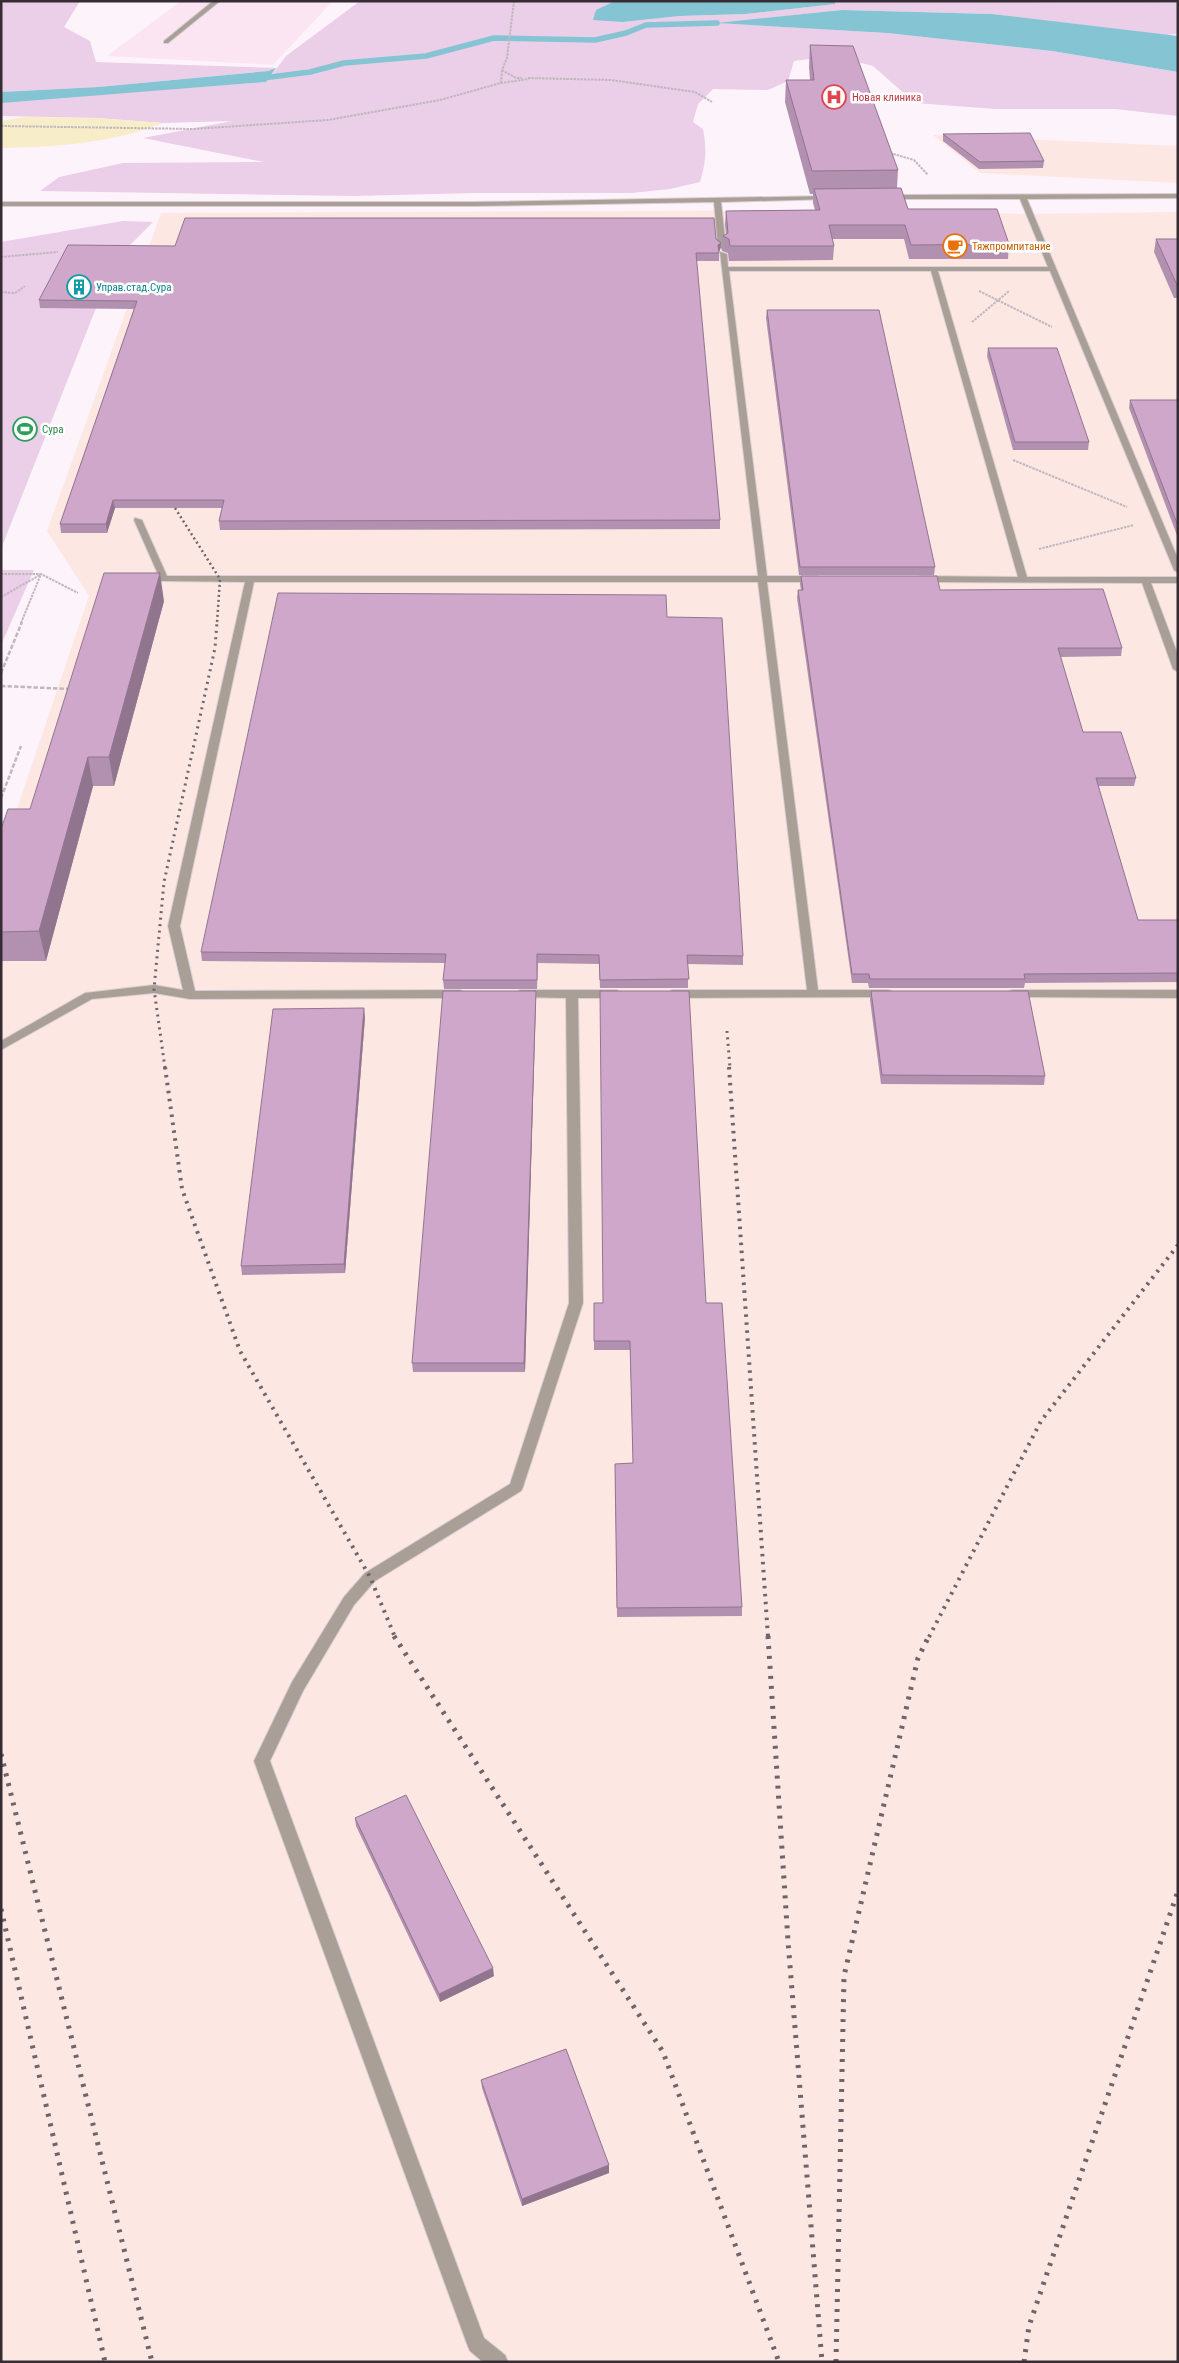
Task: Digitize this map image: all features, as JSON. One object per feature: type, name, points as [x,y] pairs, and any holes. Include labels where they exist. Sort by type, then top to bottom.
[{"type":"street","points":[[166,42],[217,1]]},
{"type":"street","points":[[877,197],[1178,196]]},
{"type":"street","points":[[1023,197],[1178,570]]},
{"type":"street","points":[[1,204],[474,204],[839,198]]},
{"type":"street","points":[[717,201],[813,994]]},
{"type":"street","points":[[725,269],[1054,269]]},
{"type":"street","points":[[934,269],[1022,580]]},
{"type":"street","points":[[138,520],[164,579],[830,580]]},
{"type":"street","points":[[190,995],[174,926],[250,579]]},
{"type":"street","points":[[907,580],[1178,580]]},
{"type":"street","points":[[1146,580],[1178,669]]},
{"type":"street","points":[[1,1046],[89,996],[154,989],[190,995],[474,994]]},
{"type":"street","points":[[513,994],[630,994]]},
{"type":"street","points":[[498,2362],[477,2344],[262,1761],[297,1688],[350,1601],[370,1577],[516,1487],[576,1303],[572,994]]},
{"type":"street","points":[[659,994],[902,994]]},
{"type":"street","points":[[1000,994],[1178,994]]},
{"type":"path","points":[[501,83],[502,70],[509,44],[514,1]]},
{"type":"path","points":[[502,70],[516,78],[611,80],[695,92],[712,102]]},
{"type":"path","points":[[1,126],[193,129],[328,120],[440,100],[501,83],[529,78]]},
{"type":"path","points":[[889,152],[914,160],[929,177]]},
{"type":"path","points":[[1,258],[58,252]]},
{"type":"path","points":[[1,292],[15,292],[25,286]]},
{"type":"path","points":[[974,288],[1084,343]]},
{"type":"path","points":[[954,338],[1011,290]]},
{"type":"path","points":[[985,448],[1157,519]]},
{"type":"path","points":[[1015,556],[1157,519]]},
{"type":"path","points":[[1,574],[41,574],[78,593]]},
{"type":"path","points":[[1,596],[15,591],[41,574]]},
{"type":"path","points":[[1,673],[41,574]]},
{"type":"path","points":[[1,686],[72,689]]},
{"type":"path","points":[[1,798],[21,746]]},
{"type":"shaded area","points":[[1,1],[80,1],[64,27],[90,41],[96,62],[277,68],[268,71],[98,87],[1,92]]},
{"type":"shaded area","points":[[181,1],[333,1],[273,65],[107,56]]},
{"type":"shaded area","points":[[360,1],[615,1],[597,10],[623,22],[680,16],[746,14],[834,4],[835,1],[1178,3],[1178,34],[1165,35],[992,14],[842,10],[721,23],[887,33],[1052,51],[1178,72],[1178,116],[1115,109],[995,109],[915,103],[873,66],[834,56],[794,61],[788,81],[768,90],[713,89],[698,104],[693,122],[703,129],[705,143],[705,162],[700,182],[670,189],[631,193],[475,193],[354,196],[40,191],[59,177],[123,163],[264,162],[143,138],[232,121],[163,123],[97,118],[1,116],[1,102],[266,82],[286,56]]},
{"type":"shaded area","points":[[933,135],[1178,146],[1178,183],[980,173]]},
{"type":"shaded area","points":[[896,210],[1024,214],[1178,212],[1178,2362],[1,2362],[1,856],[89,596],[47,531],[161,213]]},
{"type":"shaded area","name":"Сура","points":[[123,221],[153,222],[122,253],[96,308],[1,549],[1,242]]},
{"type":"shaded area","points":[[1,570],[34,570],[1,645]]},
{"type":"sand","points":[[25,117],[97,118],[163,123],[124,135],[83,143],[1,148],[1,121]]},
{"type":"water","points":[[615,1],[835,1],[835,4],[746,14],[680,16],[623,22],[593,20],[596,10]]},
{"type":"water","points":[[842,10],[992,14],[1178,36],[1178,72],[1052,51],[887,33],[717,23]]},
{"type":"water","points":[[276,68],[266,82],[1,103],[1,92],[98,87],[268,71]]},
{"type":"building","points":[[810,45],[853,46],[898,170],[812,171],[786,80],[814,80]]},
{"type":"building","points":[[1030,133],[1044,161],[980,162],[943,134]]},
{"type":"building","points":[[901,188],[908,209],[997,209],[1009,244],[911,245],[905,225],[829,225],[834,246],[730,246],[729,239],[723,236],[728,233],[726,211],[820,210],[814,189]]},
{"type":"building","points":[[185,218],[714,218],[716,239],[721,243],[718,245],[719,253],[696,253],[720,520],[219,521],[224,500],[113,500],[106,524],[60,524],[137,301],[39,300],[68,245],[175,246]]},
{"type":"building","points":[[1156,239],[1178,239],[1178,285],[1177,285]]},
{"type":"building","points":[[767,310],[879,310],[935,567],[800,567]]},
{"type":"building","points":[[988,348],[1057,348],[1089,442],[1015,442]]},
{"type":"building","points":[[1130,400],[1178,400],[1178,526]]},
{"type":"building","points":[[104,573],[160,573],[109,757],[88,757],[39,931],[1,932],[1,829],[8,809],[30,809]]},
{"type":"building","points":[[801,576],[937,576],[940,590],[1103,589],[1122,648],[1058,648],[1083,732],[1121,732],[1136,778],[1096,778],[1138,920],[1178,920],[1178,973],[1024,974],[1025,979],[870,979],[869,974],[852,974],[798,590],[803,590]]},
{"type":"building","points":[[278,593],[666,595],[667,617],[722,618],[743,956],[687,955],[689,979],[600,980],[599,955],[537,954],[537,980],[443,980],[446,954],[201,952]]},
{"type":"building","points":[[443,991],[536,991],[524,1363],[412,1363]]},
{"type":"building","points":[[600,991],[689,991],[706,1303],[722,1303],[742,1607],[617,1608],[615,1464],[633,1463],[630,1341],[594,1341],[594,1303],[603,1303]]},
{"type":"building","points":[[871,991],[1028,991],[1045,1076],[882,1075]]},
{"type":"building","points":[[364,1008],[344,1264],[241,1266],[273,1009]]},
{"type":"building","points":[[406,1795],[493,1968],[439,1994],[355,1818]]},
{"type":"building","points":[[566,2049],[609,2165],[522,2199],[481,2080]]},
{"type":"waterway","points":[[255,79],[310,72],[344,63],[426,56],[494,38],[595,40],[626,33],[646,25],[717,23]]},
{"type":"railway","points":[[175,508],[220,579],[217,623]]},
{"type":"railway","points":[[165,1068],[154,989],[164,882],[215,648],[217,622]]},
{"type":"railway","points":[[727,1031],[730,1068]]},
{"type":"railway","points":[[165,1067],[182,1189],[240,1351],[370,1577],[395,1637]]},
{"type":"railway","points":[[729,1067],[768,1637]]},
{"type":"railway","points":[[929,1637],[1041,1421],[1178,1245]]},
{"type":"railway","points":[[394,1636],[663,2052],[779,2362]]},
{"type":"railway","points":[[768,1636],[788,1941],[822,2362]]},
{"type":"railway","points":[[836,2362],[844,1976],[918,1658],[929,1636]]},
{"type":"railway","points":[[1,1754],[152,2362]]},
{"type":"railway","points":[[1024,2362],[1029,2326],[1178,1891]]},
{"type":"railway","points":[[1,1909],[105,2362]]},
{"type":"place","name":"Новая клиника","points":[[834,97]]},
{"type":"place","name":"Тяжпромпитание","points":[[955,246]]},
{"type":"place","name":"Управ.стад.Сура","points":[[79,287]]},
{"type":"place","name":"Сура","points":[[25,429]]}]
